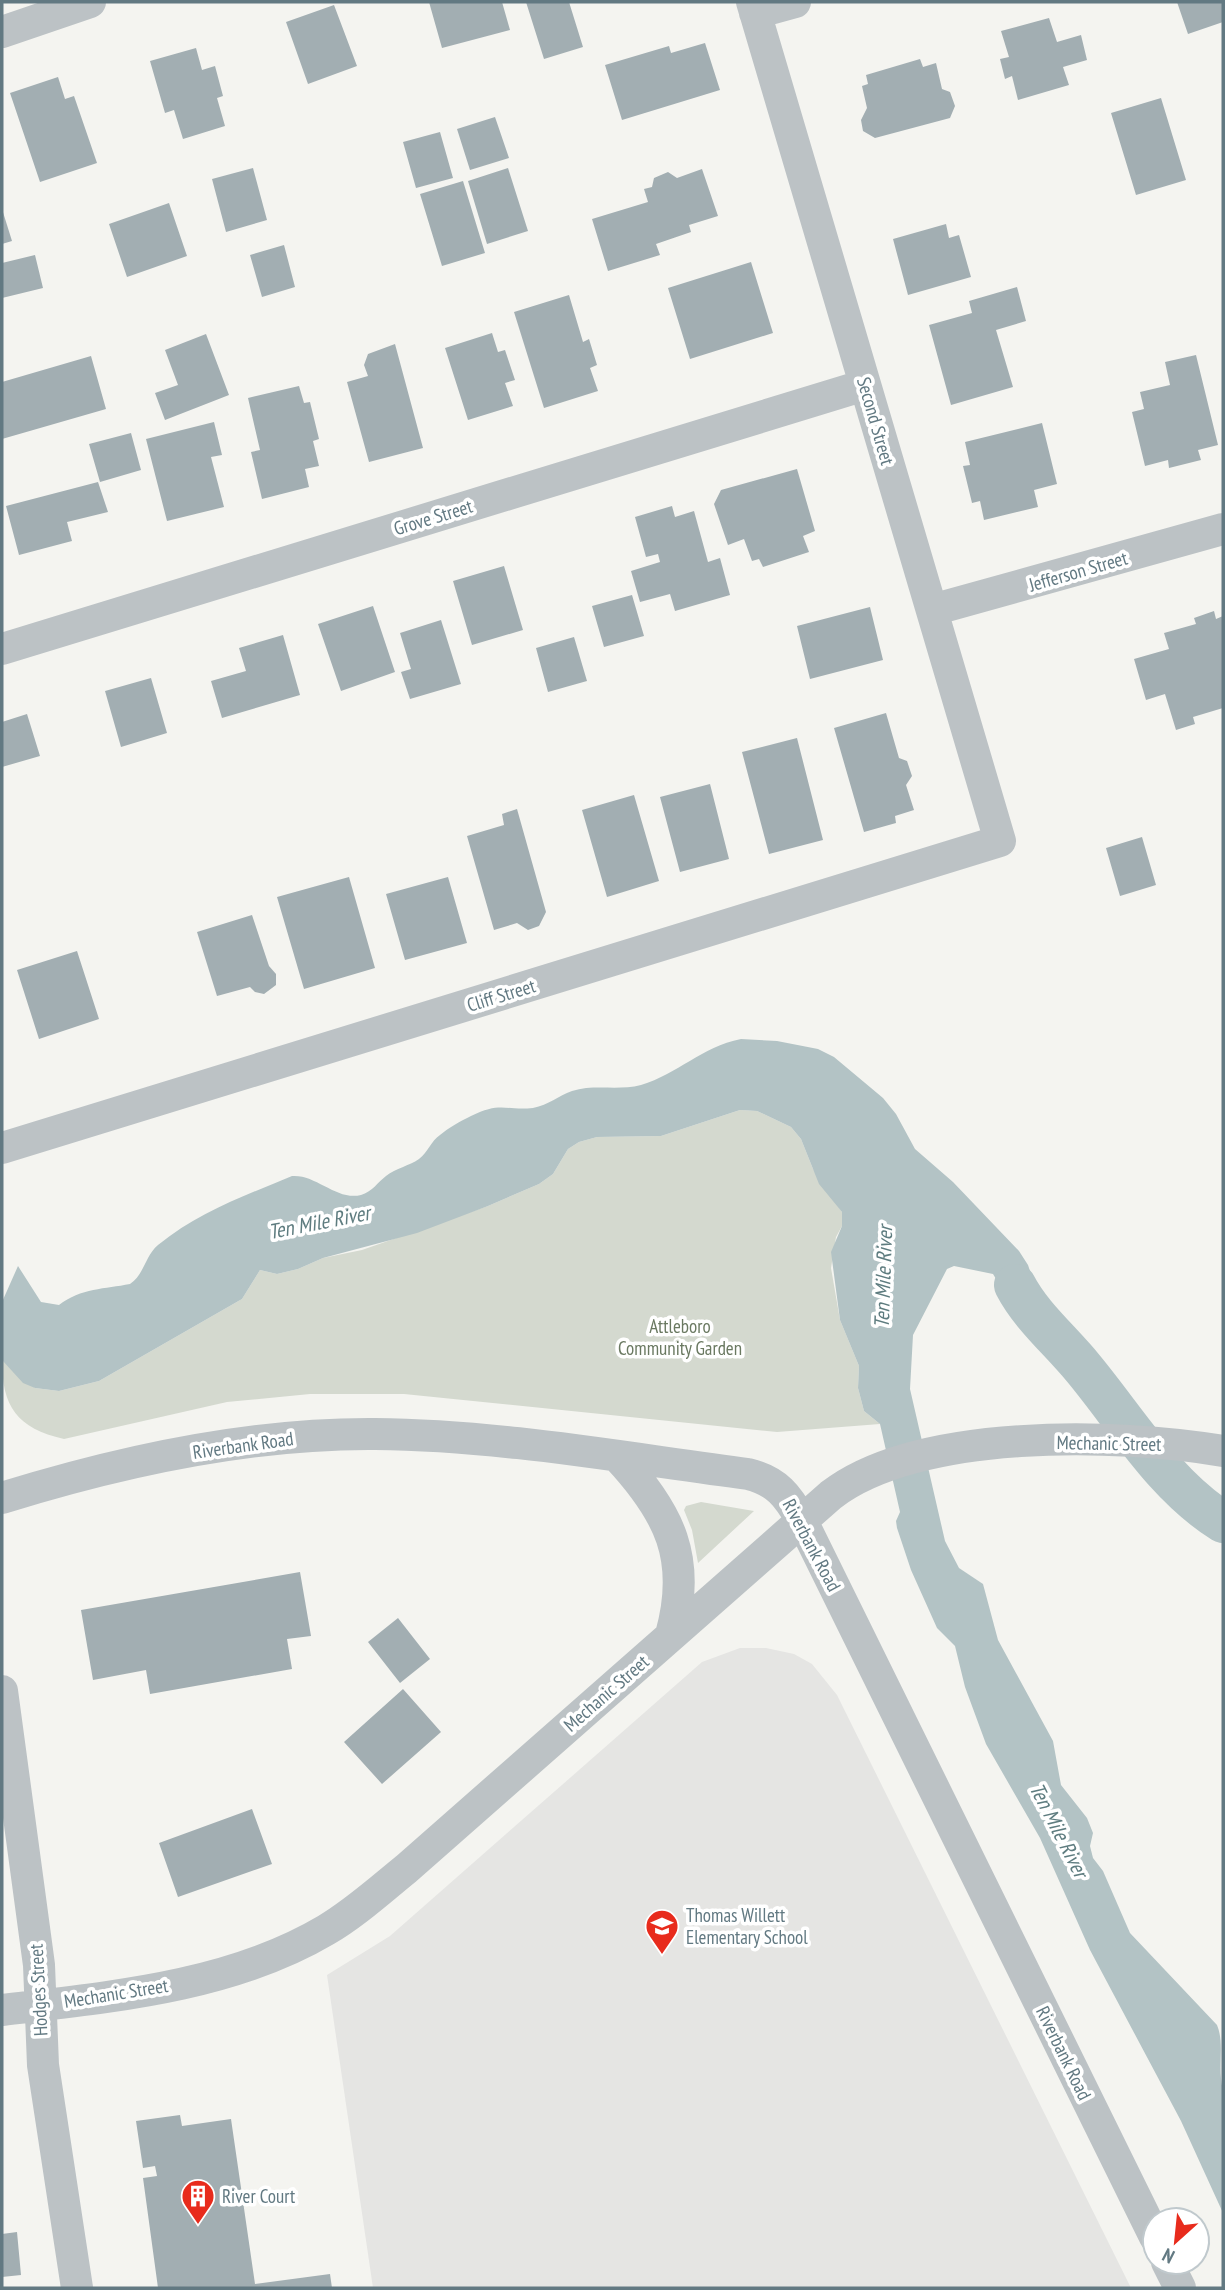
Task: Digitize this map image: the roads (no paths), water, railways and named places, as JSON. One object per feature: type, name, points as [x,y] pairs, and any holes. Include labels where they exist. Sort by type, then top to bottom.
[{"type":"street","points":[[2,32],[90,2]]},
{"type":"street","points":[[754,8],[795,2]]},
{"type":"street","name":"Second Street","points":[[754,8],[1000,841]]},
{"type":"street","name":"Grove Street","points":[[2,649],[865,385]]},
{"type":"street","name":"Jefferson Street","points":[[932,610],[1223,529]]},
{"type":"street","name":"Cliff Street","points":[[2,1148],[1000,841]]},
{"type":"street","name":"Riverbank Road","points":[[2,1498],[153,1459],[234,1444],[318,1435],[443,1436],[760,1477],[787,1495],[802,1521],[1141,2209]]},
{"type":"street","name":"Mechanic Street","points":[[2,2010],[144,1991],[210,1976],[284,1950],[326,1930],[406,1869],[802,1521],[842,1487],[864,1474],[910,1458],[949,1449],[1035,1441],[1162,1444],[1223,1451]]},
{"type":"street","points":[[618,1457],[657,1506],[677,1549],[679,1591],[671,1635]]},
{"type":"street","name":"Hodges Street","points":[[2,1691],[38,1958],[43,2066],[77,2288]]},
{"type":"water","name":"Ten Mile River","points":[[741,1039],[777,1041],[818,1049],[834,1057],[883,1098],[896,1114],[915,1149],[953,1182],[1019,1251],[1028,1265],[1050,1331],[1015,1310],[993,1274],[954,1266],[947,1269],[913,1335],[910,1389],[945,1541],[959,1568],[983,1584],[998,1640],[1053,1741],[1061,1785],[1087,1818],[1093,1833],[1090,1846],[1093,1858],[1103,1871],[1130,1933],[1217,2025],[1223,2090],[1223,2213],[1181,2121],[1090,1950],[1040,1838],[986,1744],[965,1687],[955,1646],[937,1628],[911,1570],[897,1528],[896,1521],[900,1512],[880,1424],[864,1411],[858,1388],[859,1366],[840,1320],[831,1252],[842,1226],[842,1212],[819,1184],[801,1139],[791,1127],[757,1111],[740,1110],[661,1136],[597,1137],[579,1142],[568,1149],[553,1174],[539,1184],[488,1206],[417,1233],[323,1258],[298,1269],[277,1274],[260,1270],[242,1299],[99,1381],[59,1391],[35,1388],[23,1383],[2,1360],[2,1302],[18,1266],[41,1302],[59,1305],[85,1292],[130,1284],[154,1249],[189,1223],[292,1176],[310,1179],[343,1194],[365,1194],[390,1173],[419,1159],[434,1140],[447,1130],[481,1111],[533,1108],[580,1089],[641,1085],[714,1048]]},
{"type":"waterway","points":[[1015,1285],[1037,1318],[1083,1368],[1164,1471],[1182,1490],[1223,1522]]},
{"type":"place","name":"Thomas Willett Elementary School","points":[[662,1956]]},
{"type":"place","name":"River Court","points":[[198,2226]]},
{"type":"park label","name":"Attleboro Community Garden","points":[[680,1337]]}]
